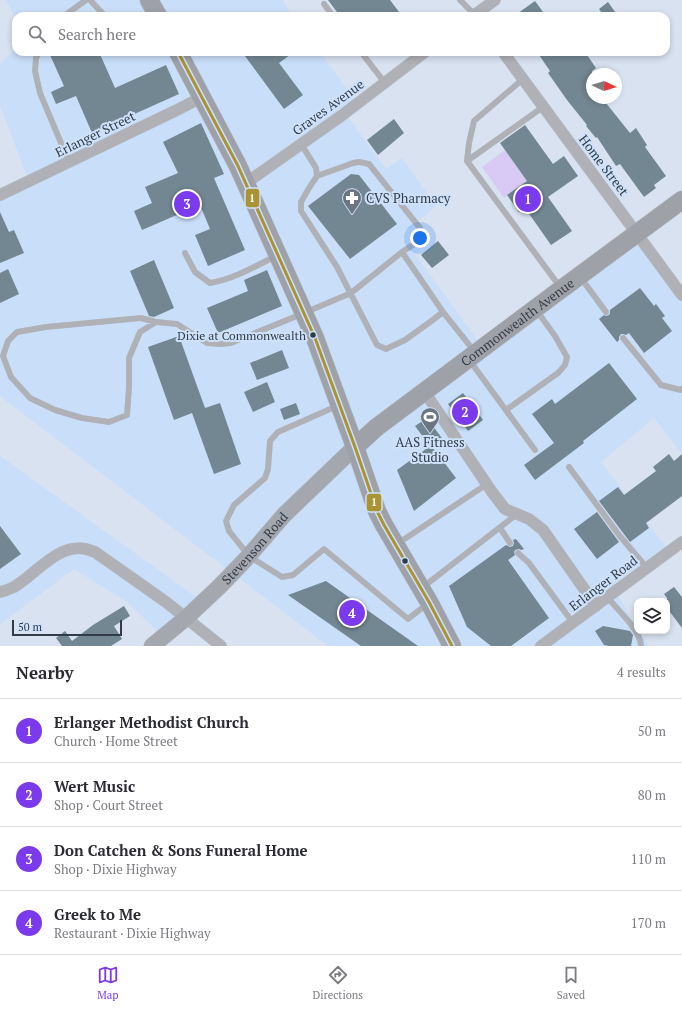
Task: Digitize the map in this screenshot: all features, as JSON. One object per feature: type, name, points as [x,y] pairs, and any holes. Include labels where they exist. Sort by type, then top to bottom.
[{"type":"main road","points":[[149,0],[156,12]]},
{"type":"main road","points":[[180,56],[238,166],[315,338],[377,511],[452,646]]},
{"type":"main road","name":"Commonwealth Avenue","points":[[355,447],[377,427],[424,391],[682,200]]},
{"type":"main road","name":"Stevenson Road","points":[[152,646],[186,618],[220,586],[249,556],[284,515],[355,447]]},
{"type":"street","points":[[480,12],[495,0]]},
{"type":"street","name":"Graves Avenue","points":[[246,183],[340,116],[420,56]]},
{"type":"street","name":"Home Street","points":[[506,56],[682,294]]},
{"type":"street","name":"Erlanger Street","points":[[0,196],[179,110],[202,97]]},
{"type":"street","points":[[424,391],[505,509],[530,519],[543,530],[596,606]]},
{"type":"street","name":"Erlanger Road","points":[[541,646],[682,542]]},
{"type":"street","points":[[0,592],[14,588],[62,552],[72,549],[86,549],[95,552],[166,602],[221,646]]},
{"type":"lane","points":[[70,12],[86,0]]},
{"type":"lane","points":[[90,0],[101,12]]},
{"type":"lane","points":[[460,0],[471,12]]},
{"type":"lane","points":[[324,4],[330,12]]},
{"type":"lane","points":[[37,56],[35,71],[40,93],[69,162]]},
{"type":"lane","points":[[364,56],[385,83]]},
{"type":"lane","points":[[523,79],[474,122],[469,143],[467,161],[561,289]]},
{"type":"lane","points":[[467,161],[543,107]]},
{"type":"lane","points":[[301,144],[316,168],[317,176]]},
{"type":"lane","points":[[156,322],[140,332],[129,358],[127,415],[109,422],[82,418],[55,410],[30,398],[11,377],[3,356],[8,341],[17,332],[46,327],[140,318],[156,322],[177,324],[207,343],[231,343],[304,314],[351,293],[402,252],[419,241],[420,228],[369,164],[359,162],[317,176],[301,202],[301,211],[338,267],[351,293],[377,345],[386,349],[405,340],[443,312]]},
{"type":"lane","points":[[402,252],[472,356],[506,410],[535,450]]},
{"type":"lane","points":[[185,253],[195,272],[210,284],[224,281],[278,255]]},
{"type":"lane","points":[[579,276],[606,312]]},
{"type":"lane","points":[[506,410],[558,373],[565,365],[567,357],[555,336],[536,309]]},
{"type":"lane","points":[[623,338],[661,385],[682,389]]},
{"type":"lane","points":[[340,405],[278,432],[270,441],[268,468],[265,478],[234,505],[226,521],[229,531],[249,556],[282,576],[292,575],[324,549],[408,619],[425,595],[500,528],[518,514]]},
{"type":"lane","points":[[569,468],[619,535],[646,568]]},
{"type":"lane","points":[[396,545],[487,484]]},
{"type":"lane","points":[[500,528],[510,543]]},
{"type":"lane","points":[[518,553],[529,563],[573,623]]},
{"type":"lane","points":[[607,597],[635,629],[641,641],[641,646]]},
{"type":"shaded area","points":[[6,0],[284,0],[283,2],[290,12],[12,12]]},
{"type":"shaded area","points":[[12,52],[12,56],[323,56],[357,103],[345,113],[386,169],[402,158],[436,206],[417,222],[431,240],[415,254],[483,348],[637,233],[682,295],[682,454],[654,418],[601,462],[669,551],[615,591],[634,621],[634,634],[642,634],[649,646],[328,646],[0,396],[0,195],[29,181],[0,106],[0,64]]},
{"type":"shaded area","points":[[505,150],[527,181],[504,198],[482,167]]},
{"type":"shaded area","points":[[0,456],[203,602],[164,637],[127,602],[74,569],[0,624]]},
{"type":"building","points":[[328,0],[390,0],[399,12],[337,12]]},
{"type":"building","points":[[535,1],[543,12],[520,12]]},
{"type":"building","points":[[608,2],[615,12],[601,12],[599,9]]},
{"type":"building","points":[[50,56],[101,56],[115,88],[166,65],[179,94],[92,133],[76,96],[56,104],[51,92],[64,86]]},
{"type":"building","points":[[245,56],[289,56],[279,63],[303,95],[284,109]]},
{"type":"building","points":[[540,56],[588,56],[596,68],[586,68],[586,104],[607,104],[630,133],[636,128],[647,145],[645,147],[666,176],[654,185],[656,188],[644,197],[620,164],[616,166],[597,137],[596,138],[586,126],[587,125],[548,73],[550,71]]},
{"type":"building","points":[[394,119],[404,133],[378,155],[367,140]]},
{"type":"building","points":[[201,123],[224,174],[214,178],[245,250],[208,266],[195,235],[210,229],[200,205],[142,230],[134,211],[152,203],[145,187],[178,173],[163,142]]},
{"type":"building","points":[[525,125],[553,164],[564,156],[578,176],[548,197],[572,231],[551,245],[525,208],[519,212],[507,195],[527,181],[500,143]]},
{"type":"building","name":"CVS Pharmacy","points":[[351,174],[359,175],[397,224],[350,259],[308,206]]},
{"type":"building","points":[[0,212],[9,232],[14,230],[24,253],[0,263]]},
{"type":"building","points":[[438,241],[449,255],[432,268],[421,255]]},
{"type":"building","points":[[154,260],[174,308],[154,317],[149,316],[130,271]]},
{"type":"building","points":[[8,269],[19,294],[0,303],[0,273]]},
{"type":"building","points":[[267,270],[282,306],[218,333],[207,308],[248,291],[244,280]]},
{"type":"building","points":[[640,288],[654,306],[656,304],[665,316],[662,318],[672,331],[644,353],[629,333],[626,335],[621,334],[617,342],[599,319],[604,315],[609,315],[610,310]]},
{"type":"building","points":[[179,336],[205,408],[220,403],[241,464],[214,474],[192,413],[174,420],[148,347]]},
{"type":"building","points":[[282,350],[289,368],[257,380],[250,363]]},
{"type":"building","points":[[609,363],[637,399],[583,441],[584,443],[535,480],[524,465],[554,443],[532,414],[552,399],[555,404]]},
{"type":"building","points":[[267,382],[275,402],[253,412],[244,392]]},
{"type":"building","points":[[463,393],[483,420],[468,431],[448,404]]},
{"type":"building","points":[[296,403],[300,414],[284,420],[280,409]]},
{"type":"building","points":[[427,418],[444,441],[433,448],[456,478],[414,511],[397,470],[430,446],[415,426]]},
{"type":"building","points":[[669,454],[674,461],[682,454],[682,496],[646,523],[649,528],[630,542],[599,501],[618,487],[624,495],[656,471],[653,467]]},
{"type":"building","points":[[597,512],[619,542],[597,559],[574,529]]},
{"type":"building","points":[[0,526],[21,554],[0,569]]},
{"type":"building","points":[[516,539],[524,549],[515,550],[515,555],[508,560],[549,618],[511,646],[491,646],[467,627],[449,586],[506,545],[510,547],[513,546],[513,540]]},
{"type":"building","points":[[326,581],[418,646],[361,646],[288,595]]},
{"type":"building","points":[[674,587],[682,597],[682,628],[670,612],[670,598],[667,598],[664,594]]},
{"type":"building","points":[[124,606],[130,616],[114,626],[122,639],[111,646],[62,646],[56,638],[65,631],[72,641],[93,625]]},
{"type":"building","points":[[603,626],[630,631],[633,635],[631,646],[604,645],[595,631]]},
{"type":"transit line","name":"1","points":[[180,56],[238,166],[315,338],[377,511],[429,602],[452,646]]},
{"type":"place","name":"Erlanger Methodist Church","points":[[528,199]]},
{"type":"place","name":"Don Catchen & Sons Funeral Home","points":[[187,204]]},
{"type":"place","name":"CVS Pharmacy","points":[[352,215]]},
{"type":"place","name":"Dixie at Commonwealth","points":[[313,335]]},
{"type":"place","name":"Wert Music","points":[[465,412]]},
{"type":"place","name":"AAS Fitness Studio","points":[[430,434]]},
{"type":"place","name":"Greek to Me","points":[[352,613]]}]
